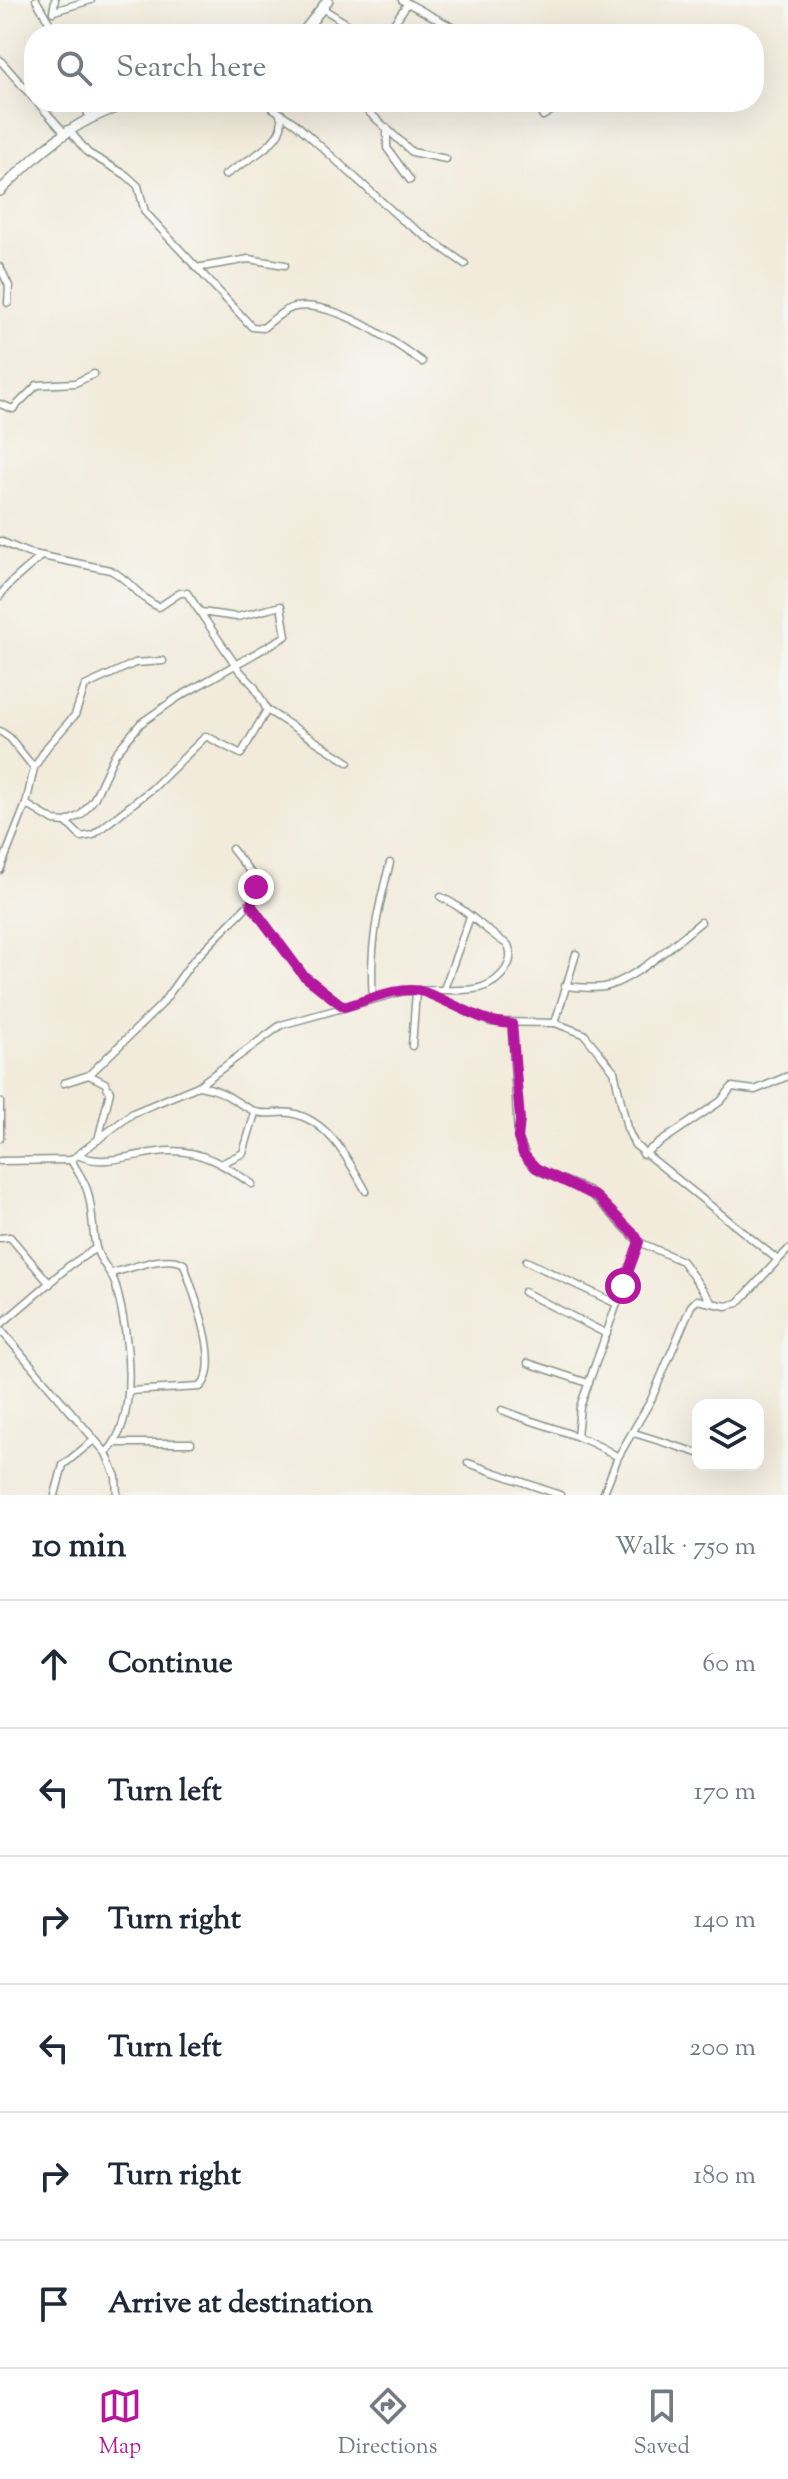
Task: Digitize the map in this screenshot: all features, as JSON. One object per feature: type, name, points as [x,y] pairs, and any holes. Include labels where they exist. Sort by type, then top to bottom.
[{"type":"main road","points":[[310,24],[325,4]]},
{"type":"main road","points":[[0,191],[66,130],[89,116],[103,112]]},
{"type":"street","points":[[36,0],[52,24]]},
{"type":"street","points":[[50,19],[55,0]]},
{"type":"street","points":[[54,11],[91,0]]},
{"type":"street","points":[[392,24],[404,2],[446,24]]},
{"type":"street","points":[[325,4],[350,24]]},
{"type":"street","points":[[0,60],[24,87]]},
{"type":"street","points":[[48,112],[88,153],[126,175],[138,186],[145,212],[245,322],[257,329],[291,308],[313,308],[362,323],[422,362]]},
{"type":"street","points":[[87,112],[89,116]]},
{"type":"street","points":[[369,112],[412,152],[446,159]]},
{"type":"street","points":[[225,175],[278,136],[283,119],[279,113]]},
{"type":"street","points":[[279,113],[366,183],[401,219],[465,264]]},
{"type":"street","points":[[387,128],[387,148],[410,180]]},
{"type":"street","points":[[196,268],[249,259],[285,265]]},
{"type":"street","points":[[0,267],[9,286],[8,303]]},
{"type":"street","points":[[0,404],[13,409],[37,385],[75,383],[94,374]]},
{"type":"street","points":[[0,541],[41,556],[120,574],[145,600],[159,607],[180,593],[187,593],[254,686],[267,710],[348,762]]},
{"type":"street","points":[[0,596],[6,586],[24,575],[41,556]]},
{"type":"street","points":[[26,804],[54,821],[66,822],[86,810],[115,754],[141,723],[257,651],[285,640],[283,608],[277,606],[237,617],[201,612]]},
{"type":"street","points":[[0,870],[26,804],[34,768],[47,747],[75,715],[81,692],[89,682],[135,663],[163,661]]},
{"type":"street","points":[[66,822],[81,837],[93,835],[153,788],[206,736],[241,754],[267,710]]},
{"type":"street","points":[[0,731],[10,738],[34,768]]},
{"type":"street","points":[[64,1083],[89,1075],[161,1005],[192,962],[251,905],[255,898],[255,878],[232,849]]},
{"type":"street","points":[[373,999],[370,958],[374,921],[390,863]]},
{"type":"street","points":[[0,1161],[71,1160],[133,1113],[198,1086],[274,1029],[373,999],[420,991],[475,990],[486,986],[499,977],[510,962],[508,945],[470,917],[463,908],[441,897]]},
{"type":"street","points":[[251,905],[303,975],[344,1007]]},
{"type":"street","points":[[444,989],[470,917]]},
{"type":"street","points":[[565,986],[599,988],[614,984],[701,922]]},
{"type":"street","points":[[555,1023],[576,954]]},
{"type":"street","points":[[420,991],[477,1017],[512,1024],[555,1023],[584,1034],[610,1064],[617,1080],[630,1138],[643,1154],[778,1260]]},
{"type":"street","points":[[412,1046],[420,991]]},
{"type":"street","points":[[512,1024],[520,1120],[518,1138],[523,1154],[536,1168],[597,1197],[639,1242],[682,1261],[712,1303]]},
{"type":"street","points":[[89,1075],[105,1083],[110,1092],[98,1140]]},
{"type":"street","points":[[643,1154],[721,1101],[732,1087],[755,1090],[788,1076]]},
{"type":"street","points":[[198,1086],[213,1088],[240,1100],[255,1113],[291,1113],[322,1127],[346,1155],[366,1191]]},
{"type":"street","points":[[0,1102],[0,1138]]},
{"type":"street","points":[[223,1163],[243,1153],[255,1113]]},
{"type":"street","points":[[78,1155],[87,1159],[113,1158],[174,1150],[223,1163],[252,1184]]},
{"type":"street","points":[[71,1160],[87,1189],[96,1248],[111,1273],[125,1345],[129,1391],[125,1419],[116,1443],[106,1453]]},
{"type":"street","points":[[0,1238],[10,1237],[50,1284]]},
{"type":"street","points":[[577,1436],[578,1417],[588,1383],[639,1242]]},
{"type":"street","points":[[96,1248],[69,1266],[0,1327],[106,1453],[116,1477],[117,1495]]},
{"type":"street","points":[[603,1495],[618,1457],[634,1433],[691,1306],[697,1300],[738,1303],[788,1250]]},
{"type":"street","points":[[111,1273],[177,1260],[184,1264],[208,1349],[205,1381],[200,1387],[129,1391]]},
{"type":"street","points":[[526,1261],[617,1304]]},
{"type":"street","points":[[524,1292],[607,1334]]},
{"type":"street","points":[[0,1344],[8,1339]]},
{"type":"street","points":[[528,1363],[588,1383]]},
{"type":"street","points":[[502,1410],[589,1439],[618,1457]]},
{"type":"street","points":[[634,1433],[692,1451]]},
{"type":"street","points":[[55,1495],[63,1465],[94,1440]]},
{"type":"street","points":[[116,1443],[191,1443]]},
{"type":"street","points":[[468,1463],[560,1495]]},
{"type":"route","points":[[256,887],[251,905],[297,968],[344,1007],[404,991],[423,991],[477,1017],[512,1024],[512,1059],[520,1120],[518,1138],[523,1154],[542,1172],[588,1190],[636,1236],[639,1242],[623,1286]]}]
